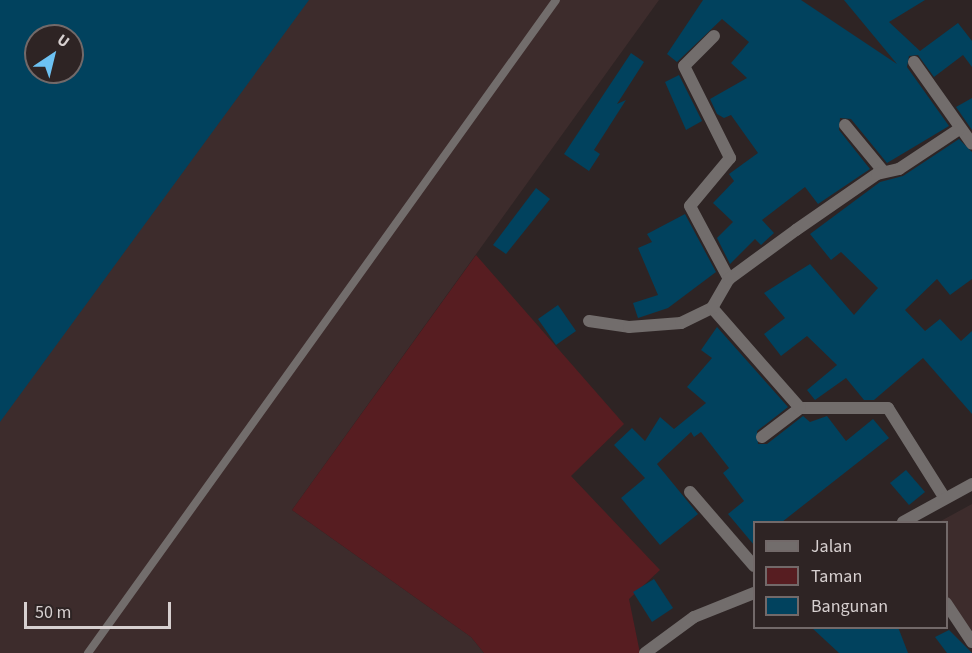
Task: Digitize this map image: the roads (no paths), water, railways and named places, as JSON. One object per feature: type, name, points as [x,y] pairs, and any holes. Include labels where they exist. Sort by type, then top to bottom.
[{"type":"street","points":[[714,36],[684,66],[730,158],[690,206],[729,279]]},
{"type":"street","points":[[914,62],[958,130],[972,144]]},
{"type":"street","points":[[845,125],[883,171]]},
{"type":"street","points":[[589,321],[653,326],[681,322],[711,308],[729,279],[883,171],[899,170],[958,130]]},
{"type":"street","points":[[711,308],[800,408]]},
{"type":"street","points":[[762,437],[800,408],[888,408],[944,497]]},
{"type":"street","points":[[905,521],[944,497],[972,484]]},
{"type":"street","points":[[690,492],[753,565]]},
{"type":"street","points":[[645,653],[694,617],[753,593]]},
{"type":"street","points":[[948,606],[972,642]]},
{"type":"lane","points":[[88,653],[556,0]]}]
